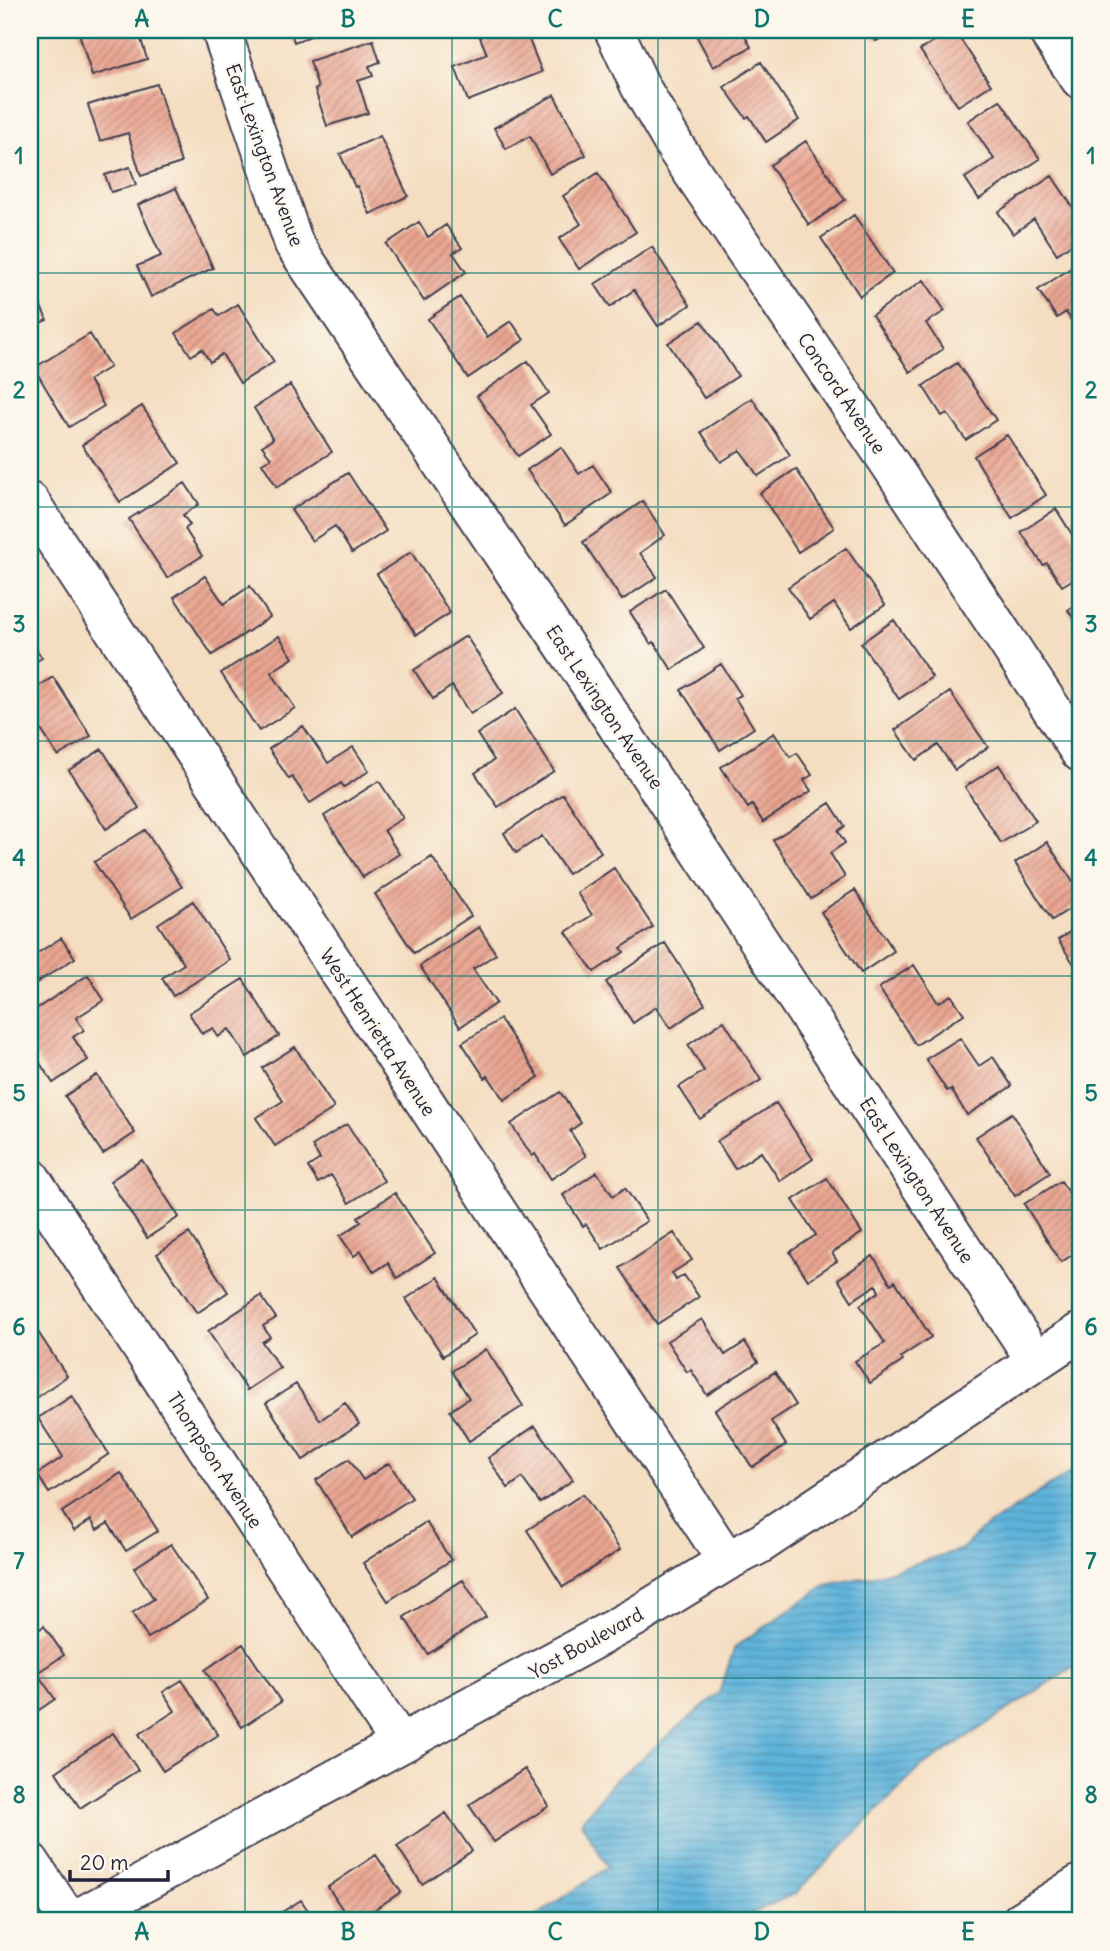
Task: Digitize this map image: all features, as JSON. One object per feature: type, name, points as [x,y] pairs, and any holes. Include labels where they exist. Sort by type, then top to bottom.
[{"type":"street","name":"East Lexington Avenue","points":[[221,30],[294,244],[572,657],[1036,1361]]},
{"type":"street","name":"Concord Avenue","points":[[614,30],[640,86],[676,148],[890,464],[1080,752]]},
{"type":"street","points":[[1048,30],[1080,79]]},
{"type":"street","name":"West Henrietta Avenue","points":[[30,502],[727,1561]]},
{"type":"street","name":"Thompson Avenue","points":[[30,1177],[400,1744]]},
{"type":"street","name":"Yost Boulevard","points":[[71,1921],[637,1616],[760,1544],[1080,1332]]},
{"type":"street","points":[[30,1861],[71,1921]]},
{"type":"street","points":[[1021,1921],[1080,1884]]},
{"type":"water","points":[[1080,1466],[1080,1662],[920,1768],[796,1893],[736,1921],[529,1921],[608,1867],[581,1822],[613,1782],[719,1693],[735,1647],[826,1585],[878,1575],[962,1549],[981,1530]]},
{"type":"building","points":[[78,30],[138,30],[147,59],[92,76]]},
{"type":"building","points":[[290,30],[328,30],[294,42]]},
{"type":"building","points":[[477,30],[525,30],[542,72],[468,101],[455,67],[487,54]]},
{"type":"building","points":[[698,30],[742,30],[751,47],[713,67],[695,33]]},
{"type":"building","points":[[870,30],[895,30],[876,41]]},
{"type":"building","points":[[954,30],[991,85],[958,106],[920,50]]},
{"type":"building","points":[[373,40],[380,62],[369,66],[373,76],[358,81],[368,113],[327,126],[315,90],[318,88],[310,61]]},
{"type":"building","points":[[761,62],[799,120],[766,142],[749,116],[746,118],[724,87]]},
{"type":"building","points":[[157,84],[181,163],[141,176],[128,133],[100,141],[88,105]]},
{"type":"building","points":[[554,95],[586,155],[550,174],[530,136],[506,149],[494,128]]},
{"type":"building","points":[[1000,100],[1040,159],[979,199],[965,178],[994,159],[968,121]]},
{"type":"building","points":[[380,136],[408,196],[370,214],[340,154]]},
{"type":"building","points":[[806,141],[845,200],[809,225],[770,165]]},
{"type":"building","points":[[130,167],[136,185],[111,192],[105,175]]},
{"type":"building","points":[[598,173],[636,232],[579,269],[559,239],[581,224],[563,196]]},
{"type":"building","points":[[1052,176],[1080,218],[1080,238],[1057,254],[1034,219],[1013,234],[998,212]]},
{"type":"building","points":[[176,188],[213,268],[151,297],[137,266],[161,256],[138,205]]},
{"type":"building","points":[[854,215],[893,273],[860,296],[821,238]]},
{"type":"building","points":[[419,222],[428,237],[446,225],[462,248],[453,253],[466,272],[424,301],[386,244]]},
{"type":"building","points":[[652,247],[690,305],[658,326],[634,290],[610,307],[595,284]]},
{"type":"building","points":[[1080,262],[1080,334],[1066,312],[1057,318],[1038,290]]},
{"type":"building","points":[[924,280],[945,311],[926,323],[943,349],[910,372],[872,315]]},
{"type":"building","points":[[30,282],[47,320],[30,327]]},
{"type":"building","points":[[460,297],[487,337],[511,321],[524,340],[468,378],[428,319]]},
{"type":"building","points":[[238,304],[274,362],[240,383],[222,354],[210,362],[202,349],[191,356],[176,333],[214,309],[219,316]]},
{"type":"building","points":[[702,321],[738,376],[704,398],[668,343]]},
{"type":"building","points":[[90,334],[110,367],[89,380],[104,406],[69,427],[34,368]]},
{"type":"building","points":[[528,361],[549,393],[531,405],[551,434],[518,456],[477,396]]},
{"type":"building","points":[[957,363],[996,420],[966,440],[947,413],[942,416],[923,386]]},
{"type":"building","points":[[290,385],[332,452],[277,487],[262,463],[271,458],[262,446],[273,439],[254,408]]},
{"type":"building","points":[[752,398],[790,455],[758,476],[740,450],[721,462],[701,432]]},
{"type":"building","points":[[142,406],[180,463],[120,502],[82,445]]},
{"type":"building","points":[[1007,435],[1046,495],[1012,518],[974,456]]},
{"type":"building","points":[[561,447],[579,474],[593,465],[612,493],[565,525],[527,470]]},
{"type":"building","points":[[796,469],[834,528],[798,552],[760,493]]},
{"type":"building","points":[[348,473],[386,531],[352,553],[335,526],[312,541],[291,510]]},
{"type":"building","points":[[185,483],[199,504],[183,515],[190,525],[185,529],[202,556],[167,578],[129,519]]},
{"type":"building","points":[[643,501],[665,535],[640,553],[657,577],[622,600],[583,542]]},
{"type":"building","points":[[1056,509],[1080,547],[1080,575],[1062,586],[1047,563],[1043,565],[1021,532]]},
{"type":"building","points":[[846,548],[885,605],[851,628],[834,603],[810,619],[788,587]]},
{"type":"building","points":[[411,552],[450,613],[416,635],[377,574]]},
{"type":"building","points":[[205,576],[224,604],[250,586],[270,617],[212,655],[174,597]]},
{"type":"building","points":[[666,589],[704,648],[672,670],[630,612]]},
{"type":"building","points":[[1080,602],[1080,629],[1068,610]]},
{"type":"building","points":[[894,620],[932,677],[899,699],[861,643]]},
{"type":"building","points":[[279,636],[293,658],[271,672],[295,708],[259,731],[221,673]]},
{"type":"building","points":[[466,636],[503,693],[470,714],[452,686],[433,699],[414,670]]},
{"type":"building","points":[[30,639],[42,658],[30,665]]},
{"type":"building","points":[[721,664],[741,695],[735,698],[754,728],[720,750],[681,690]]},
{"type":"building","points":[[53,677],[91,736],[58,756],[34,719],[30,722],[30,692]]},
{"type":"building","points":[[950,692],[988,747],[955,770],[938,745],[916,760],[895,730]]},
{"type":"building","points":[[515,709],[554,771],[498,807],[475,773],[494,760],[477,734]]},
{"type":"building","points":[[303,726],[328,763],[353,747],[369,771],[344,787],[341,783],[310,803],[292,777],[289,779],[269,749]]},
{"type":"building","points":[[774,733],[790,757],[797,753],[812,775],[804,780],[811,791],[763,822],[752,805],[748,808],[721,767]]},
{"type":"building","points":[[102,749],[139,808],[106,829],[69,770]]},
{"type":"building","points":[[999,765],[1036,821],[1001,843],[965,787]]},
{"type":"building","points":[[379,781],[403,818],[384,830],[399,854],[363,877],[324,816]]},
{"type":"building","points":[[563,794],[601,852],[568,874],[542,836],[516,853],[504,833]]},
{"type":"building","points":[[830,803],[845,826],[838,831],[845,843],[830,853],[845,877],[811,899],[773,840]]},
{"type":"building","points":[[145,830],[182,887],[131,919],[94,862]]},
{"type":"building","points":[[1047,842],[1080,893],[1080,902],[1052,920],[1015,863]]},
{"type":"building","points":[[432,857],[471,916],[414,953],[375,894]]},
{"type":"building","points":[[614,868],[653,927],[621,948],[624,952],[594,972],[566,932],[592,915],[577,893]]},
{"type":"building","points":[[855,890],[894,951],[861,973],[821,912]]},
{"type":"building","points":[[193,901],[230,960],[173,996],[162,978],[184,964],[158,924]]},
{"type":"building","points":[[1080,925],[1080,973],[1058,940]]},
{"type":"building","points":[[479,927],[496,954],[473,969],[496,1003],[460,1027],[420,966]]},
{"type":"building","points":[[61,938],[75,958],[30,987],[30,958]]},
{"type":"building","points":[[665,943],[705,1004],[671,1028],[656,1007],[633,1023],[606,982]]},
{"type":"building","points":[[914,965],[938,1003],[951,995],[964,1014],[916,1045],[879,988]]},
{"type":"building","points":[[88,975],[104,1000],[76,1018],[84,1030],[73,1037],[88,1060],[53,1083],[30,1048],[30,1013]]},
{"type":"building","points":[[243,979],[279,1036],[247,1057],[229,1029],[218,1037],[213,1028],[202,1034],[189,1013]]},
{"type":"building","points":[[500,1019],[539,1077],[504,1100],[488,1076],[485,1078],[462,1043]]},
{"type":"building","points":[[724,1021],[761,1080],[700,1119],[679,1087],[704,1071],[688,1045]]},
{"type":"building","points":[[960,1038],[979,1066],[993,1057],[1012,1086],[967,1115],[951,1089],[947,1091],[926,1059]]},
{"type":"building","points":[[295,1047],[334,1108],[275,1146],[256,1118],[283,1101],[262,1068]]},
{"type":"building","points":[[97,1075],[135,1133],[103,1154],[65,1096]]},
{"type":"building","points":[[560,1092],[581,1123],[570,1131],[586,1156],[551,1179],[511,1124]]},
{"type":"building","points":[[776,1103],[813,1159],[780,1181],[761,1152],[735,1169],[717,1141]]},
{"type":"building","points":[[1012,1113],[1050,1173],[1015,1196],[976,1137]]},
{"type":"building","points":[[347,1124],[384,1181],[349,1203],[331,1175],[318,1183],[308,1167],[320,1159],[312,1146]]},
{"type":"building","points":[[142,1160],[179,1217],[147,1238],[110,1181]]},
{"type":"building","points":[[597,1172],[613,1196],[625,1188],[647,1221],[603,1249],[586,1224],[583,1226],[563,1195]]},
{"type":"building","points":[[827,1178],[862,1233],[832,1253],[837,1261],[808,1280],[790,1252],[816,1235],[793,1200]]},
{"type":"building","points":[[1061,1181],[1077,1206],[1080,1205],[1080,1250],[1061,1262],[1024,1204]]},
{"type":"building","points":[[395,1193],[435,1253],[397,1278],[388,1263],[374,1272],[361,1251],[354,1256],[340,1236],[361,1222],[358,1217]]},
{"type":"building","points":[[189,1233],[228,1292],[197,1313],[157,1254]]},
{"type":"building","points":[[674,1233],[692,1260],[672,1273],[676,1280],[684,1275],[699,1297],[657,1324],[620,1268]]},
{"type":"building","points":[[873,1256],[891,1284],[895,1281],[931,1337],[901,1357],[903,1361],[870,1383],[855,1361],[885,1343],[860,1305],[879,1292],[876,1285],[852,1301],[838,1279]]},
{"type":"building","points":[[438,1277],[475,1335],[443,1356],[406,1299]]},
{"type":"building","points":[[261,1296],[276,1318],[263,1326],[270,1337],[262,1342],[280,1368],[247,1390],[208,1331]]},
{"type":"building","points":[[702,1319],[725,1355],[745,1342],[758,1362],[707,1395],[691,1370],[687,1372],[667,1341]]},
{"type":"building","points":[[30,1320],[67,1376],[30,1402]]},
{"type":"building","points":[[486,1349],[523,1406],[469,1441],[450,1411],[469,1398],[452,1371]]},
{"type":"building","points":[[775,1372],[796,1405],[771,1421],[786,1445],[752,1467],[715,1410]]},
{"type":"building","points":[[296,1384],[320,1420],[345,1403],[359,1424],[303,1460],[266,1403]]},
{"type":"building","points":[[72,1396],[109,1454],[49,1493],[37,1474],[63,1457],[38,1418]]},
{"type":"building","points":[[535,1426],[573,1480],[540,1503],[522,1478],[508,1488],[488,1458]]},
{"type":"building","points":[[349,1459],[363,1480],[389,1463],[412,1498],[352,1537],[316,1480]]},
{"type":"building","points":[[121,1473],[158,1531],[126,1551],[108,1523],[97,1530],[91,1520],[74,1531],[62,1512]]},
{"type":"building","points":[[583,1494],[620,1550],[563,1587],[527,1530]]},
{"type":"building","points":[[426,1522],[451,1560],[388,1601],[363,1563]]},
{"type":"building","points":[[171,1544],[208,1600],[148,1638],[132,1613],[154,1599],[134,1568]]},
{"type":"building","points":[[463,1580],[486,1617],[428,1654],[404,1617]]},
{"type":"building","points":[[44,1626],[64,1655],[37,1673],[55,1699],[30,1716],[30,1636]]},
{"type":"building","points":[[243,1644],[281,1702],[242,1727],[205,1670]]},
{"type":"building","points":[[182,1680],[218,1735],[163,1771],[139,1734],[175,1711],[163,1692]]},
{"type":"building","points":[[113,1733],[138,1770],[80,1808],[56,1772]]},
{"type":"building","points":[[525,1769],[549,1806],[494,1842],[469,1805]]},
{"type":"building","points":[[446,1813],[472,1851],[422,1884],[397,1846]]},
{"type":"building","points":[[376,1855],[401,1892],[357,1921],[350,1921],[328,1887]]},
{"type":"building","points":[[301,1900],[315,1921],[268,1921]]}]
